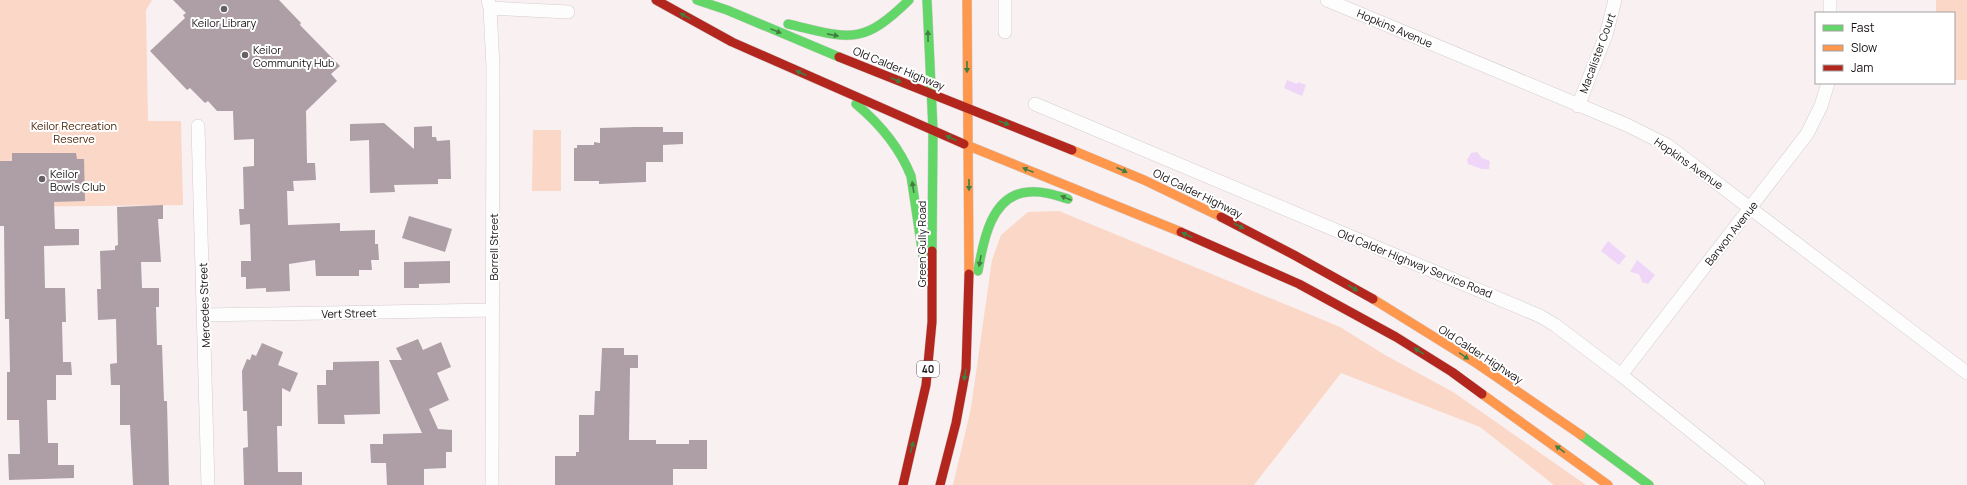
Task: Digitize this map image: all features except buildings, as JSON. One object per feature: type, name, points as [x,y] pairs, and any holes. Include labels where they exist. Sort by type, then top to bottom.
[{"type":"main road","points":[[656,0],[732,42],[837,89],[968,146],[1155,220],[1299,284],[1396,337],[1452,372],[1608,485]]},
{"type":"main road","name":"Old Calder Highway","points":[[697,0],[727,10],[968,109],[1086,154],[1219,216],[1288,252],[1394,312],[1448,345],[1584,437],[1649,485]]},
{"type":"main road","points":[[727,10],[843,37],[872,32],[887,21],[909,0]]},
{"type":"main road","name":"Green Gully Road","points":[[903,485],[926,385],[932,322],[933,130],[930,93],[927,0]]},
{"type":"main road","points":[[940,485],[956,423],[966,369],[969,299],[967,0]]},
{"type":"main road","points":[[837,89],[880,124],[907,164],[911,176],[932,322]]},
{"type":"main road","points":[[967,336],[986,233],[995,213],[1002,204],[1016,194],[1037,191],[1046,192],[1078,204]]},
{"type":"main road","points":[[1195,248],[1299,284]]},
{"type":"street","points":[[1005,0],[1005,32]]},
{"type":"street","name":"Hopkins Avenue","points":[[1327,0],[1641,131],[1667,145],[1967,374]]},
{"type":"street","name":"Macalister Court","points":[[1578,106],[1606,35],[1615,0]]},
{"type":"street","points":[[1830,0],[1830,12]]},
{"type":"street","points":[[490,3],[568,12]]},
{"type":"street","name":"Borrell Street","points":[[490,3],[494,81],[492,485]]},
{"type":"street","name":"Barwon Avenue","points":[[1620,375],[1807,134],[1821,106],[1828,84]]},
{"type":"street","name":"Old Calder Highway Service Road","points":[[1035,104],[1540,316],[1555,325],[1620,375],[1758,485]]},
{"type":"street","name":"Mercedes Street","points":[[198,126],[208,485]]},
{"type":"street","name":"Vert Street","points":[[204,315],[493,310]]},
{"type":"green space","name":"Keilor Recreation Reserve","points":[[0,0],[152,0],[146,10],[148,121],[181,121],[183,205],[0,207]]},
{"type":"green space","points":[[1936,0],[1967,0],[1967,80],[1955,80],[1955,12],[1936,12]]},
{"type":"green space","points":[[533,130],[561,130],[561,191],[532,191]]},
{"type":"green space","points":[[1059,211],[1340,327],[1385,355],[1453,392],[1586,485],[1554,485],[1480,427],[1341,373],[1254,485],[953,485],[971,408],[992,260],[1001,235],[1028,212]]},
{"type":"shaded area","points":[[1287,80],[1297,84],[1298,82],[1306,85],[1302,96],[1284,88]]},
{"type":"shaded area","points":[[1477,152],[1482,158],[1490,161],[1489,169],[1482,169],[1468,164],[1467,160],[1471,153]]},
{"type":"shaded area","points":[[1608,241],[1626,256],[1619,265],[1601,251]]},
{"type":"shaded area","points":[[1637,260],[1655,275],[1648,284],[1642,282],[1639,274],[1630,272]]},
{"type":"traffic: fast","points":[[697,0],[727,10],[839,57]]},
{"type":"traffic: fast","points":[[788,24],[826,33],[853,35],[866,32],[878,26],[893,15],[909,0]]},
{"type":"traffic: fast","points":[[927,0],[933,130],[932,251]]},
{"type":"traffic: fast","points":[[856,104],[873,119],[895,145],[911,176],[923,256]]},
{"type":"traffic: fast","points":[[978,271],[986,234],[991,221],[997,210],[1006,201],[1016,195],[1029,192],[1044,193],[1068,199]]},
{"type":"traffic: fast","points":[[1581,435],[1649,485]]},
{"type":"traffic: slow","points":[[967,0],[969,274]]},
{"type":"traffic: slow","points":[[964,144],[1181,232]]},
{"type":"traffic: slow","points":[[1072,150],[1144,180],[1221,217]]},
{"type":"traffic: slow","points":[[1373,299],[1476,363],[1581,435]]},
{"type":"traffic: slow","points":[[1482,394],[1608,485]]},
{"type":"traffic: jam","points":[[656,0],[732,42],[964,144]]},
{"type":"traffic: jam","points":[[839,57],[1072,150]]},
{"type":"traffic: jam","points":[[1221,217],[1294,255],[1373,299]]},
{"type":"traffic: jam","points":[[1181,232],[1299,284],[1396,337],[1452,372],[1482,394]]},
{"type":"traffic: jam","points":[[903,485],[926,385],[932,322],[932,251]]},
{"type":"traffic: jam","points":[[940,485],[956,423],[966,369],[969,274]]},
{"type":"place","name":"Keilor Library","points":[[224,9]]},
{"type":"place","name":"Keilor Community Hub","points":[[245,55]]},
{"type":"place","name":"Keilor Bowls Club","points":[[42,179]]}]
